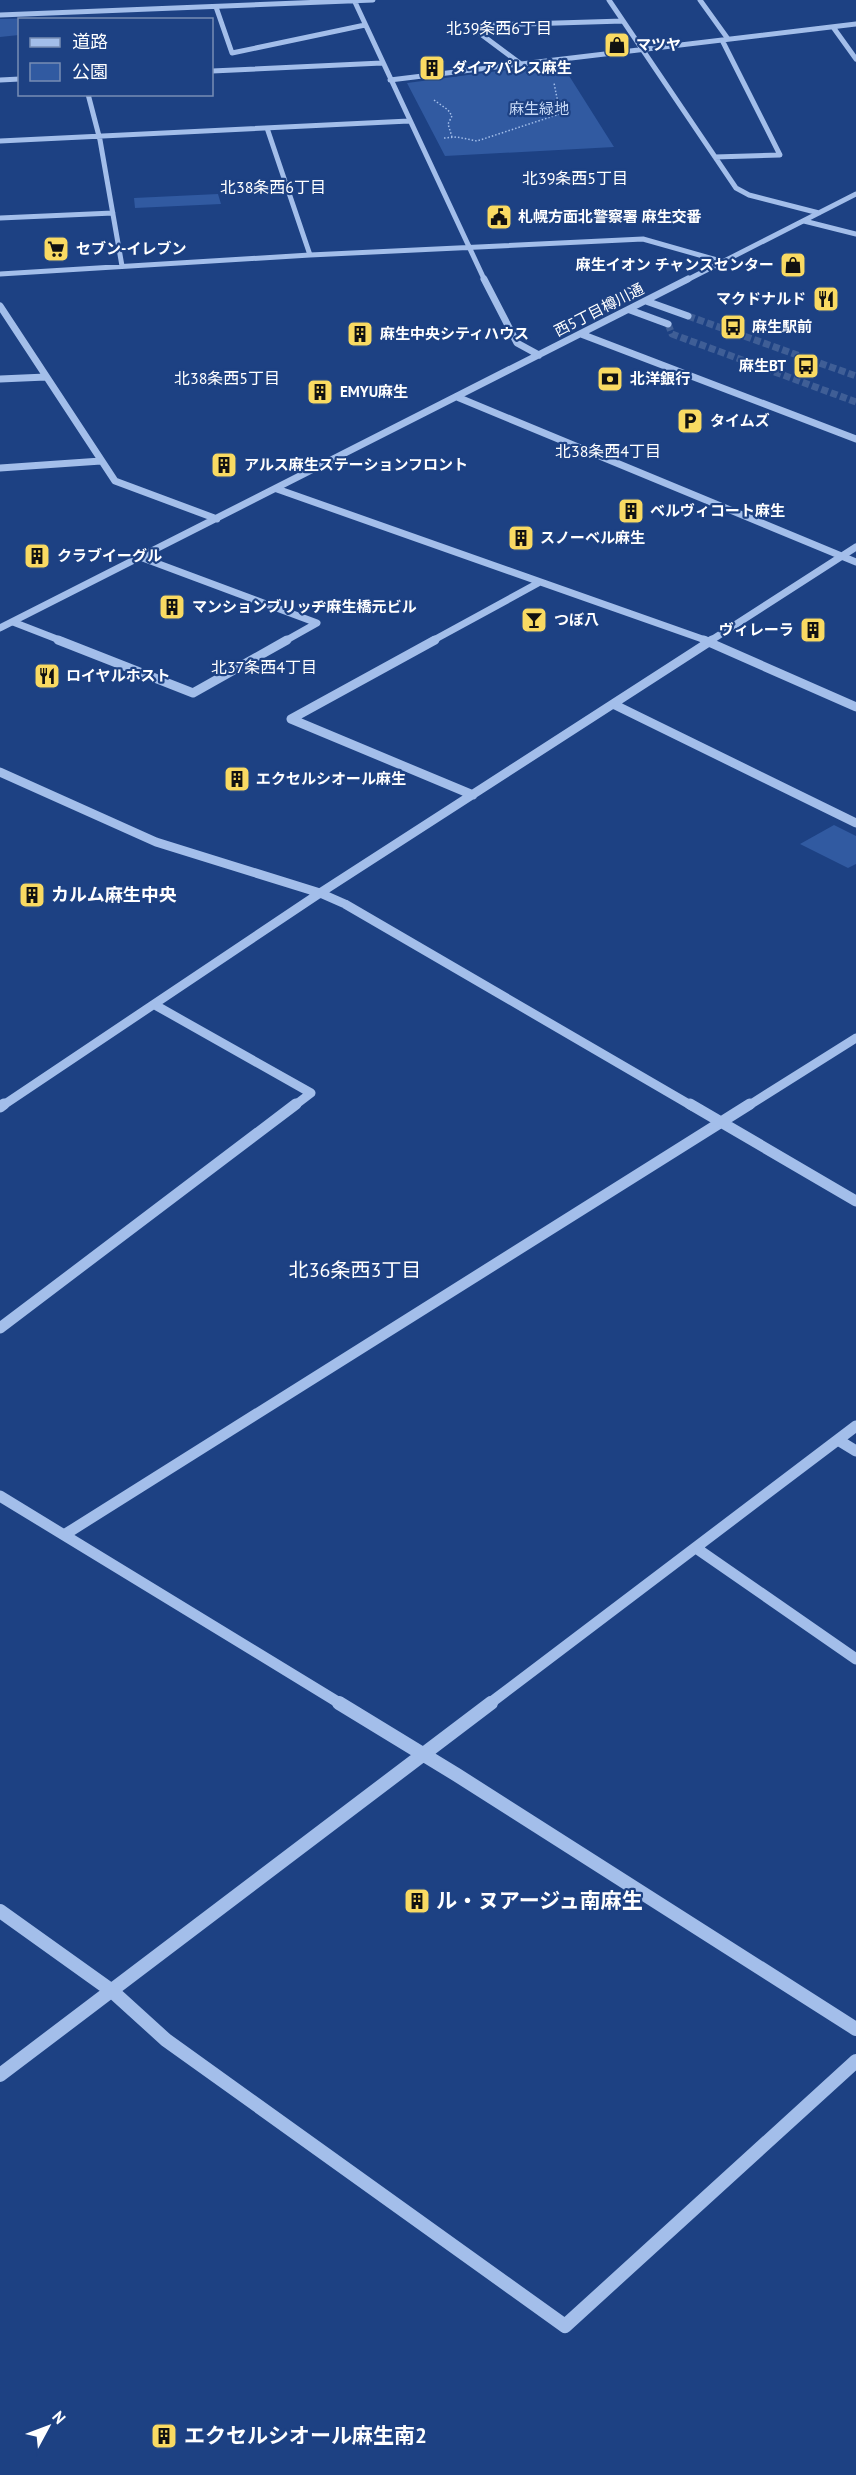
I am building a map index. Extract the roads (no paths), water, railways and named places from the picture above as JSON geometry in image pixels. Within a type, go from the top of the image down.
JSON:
[{"type":"street","points":[[354,0],[468,247],[517,343],[539,355]]},
{"type":"street","points":[[0,15],[373,0]]},
{"type":"street","points":[[609,0],[736,188],[749,195],[819,213]]},
{"type":"street","points":[[700,0],[725,40],[780,155],[715,156]]},
{"type":"street","points":[[216,7],[232,53],[365,25]]},
{"type":"street","points":[[64,11],[66,18]]},
{"type":"street","points":[[521,64],[478,32],[487,26],[623,21]]},
{"type":"street","points":[[390,80],[856,24]]},
{"type":"street","points":[[833,27],[856,59]]},
{"type":"street","points":[[213,70],[382,63]]},
{"type":"street","points":[[0,80],[18,79]]},
{"type":"street","points":[[89,96],[100,136],[122,266]]},
{"type":"street","points":[[0,141],[409,121]]},
{"type":"street","points":[[267,128],[310,255]]},
{"type":"street","name":"西5丁目樽川通","points":[[0,628],[856,194]]},
{"type":"street","points":[[0,218],[112,213]]},
{"type":"street","points":[[804,221],[856,234]]},
{"type":"street","points":[[0,274],[310,255],[468,247],[482,249],[643,239],[724,262]]},
{"type":"street","points":[[646,301],[688,316]]},
{"type":"street","points":[[0,306],[10,328],[46,377],[115,481],[217,519]]},
{"type":"street","points":[[630,310],[668,324]]},
{"type":"street","points":[[581,334],[856,439]]},
{"type":"street","points":[[0,379],[46,377]]},
{"type":"street","points":[[457,397],[856,562]]},
{"type":"street","points":[[0,468],[101,461]]},
{"type":"street","points":[[277,489],[710,642],[856,707]]},
{"type":"street","points":[[0,1107],[320,893],[856,547]]},
{"type":"street","points":[[13,622],[193,693],[317,623],[140,557]]},
{"type":"street","points":[[473,795],[291,719],[540,582]]},
{"type":"street","points":[[613,704],[856,823]]},
{"type":"street","points":[[0,772],[166,846],[320,893],[355,910],[856,1202]]},
{"type":"street","points":[[0,1328],[311,1093],[154,1005]]},
{"type":"street","points":[[64,1535],[856,1038]]},
{"type":"street","points":[[0,2075],[856,1426]]},
{"type":"street","points":[[838,1440],[856,1452]]},
{"type":"street","points":[[0,1496],[423,1754],[856,2029]]},
{"type":"street","points":[[696,1548],[856,1659]]},
{"type":"street","points":[[0,1911],[112,1991],[166,2040],[565,2326],[856,2061]]},
{"type":"tunnel","points":[[688,316],[856,376]]},
{"type":"tunnel","points":[[668,324],[672,334],[856,402]]},
{"type":"place","name":"マツヤ","points":[[617,45]]},
{"type":"place","name":"ダイアパレス麻生","points":[[432,68]]},
{"type":"place","name":"札幌方面北警察署 麻生交番","points":[[499,217]]},
{"type":"place","name":"セブン-イレブン","points":[[56,249]]},
{"type":"place","name":"麻生イオン チャンスセンター","points":[[793,265]]},
{"type":"place","name":"マクドナルド","points":[[826,299]]},
{"type":"place","name":"麻生駅前","points":[[733,327]]},
{"type":"place","name":"麻生中央シティハウス","points":[[360,334]]},
{"type":"place","name":"麻生BT","points":[[806,366]]},
{"type":"place","name":"北洋銀行","points":[[610,379]]},
{"type":"place","name":"EMYU麻生","points":[[320,392]]},
{"type":"place","name":"タイムズ","points":[[690,421]]},
{"type":"place","name":"アルス麻生ステーションフロント","points":[[224,465]]},
{"type":"place","name":"ベルヴィコート麻生","points":[[631,511]]},
{"type":"place","name":"スノーベル麻生","points":[[521,538]]},
{"type":"place","name":"クラブイーグル","points":[[37,556]]},
{"type":"place","name":"マンションブリッヂ麻生橋元ビル","points":[[172,607]]},
{"type":"place","name":"つぼ八","points":[[534,620]]},
{"type":"place","name":"ヴィレーラ","points":[[813,630]]},
{"type":"place","name":"ロイヤルホスト","points":[[47,676]]},
{"type":"place","name":"エクセルシオール麻生","points":[[237,779]]},
{"type":"place","name":"カルム麻生中央","points":[[32,895]]},
{"type":"place","name":"ル・ヌアージュ南麻生","points":[[417,1901]]},
{"type":"place","name":"エクセルシオール麻生南2","points":[[164,2436]]},
{"type":"district","name":"北39条西6丁目","points":[[499,28]]},
{"type":"district","name":"北39条西5丁目","points":[[575,178]]},
{"type":"district","name":"北38条西6丁目","points":[[273,187]]},
{"type":"district","name":"北38条西5丁目","points":[[227,378]]},
{"type":"district","name":"北38条西4丁目","points":[[608,451]]},
{"type":"district","name":"北37条西4丁目","points":[[264,667]]},
{"type":"district","name":"北36条西3丁目","points":[[355,1270]]},
{"type":"park label","name":"麻生緑地","points":[[539,109]]}]
